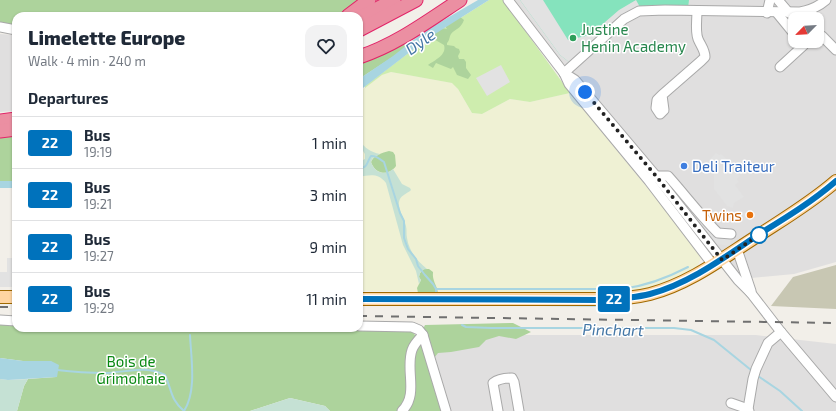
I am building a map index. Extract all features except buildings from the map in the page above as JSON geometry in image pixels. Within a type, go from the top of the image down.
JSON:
[{"type":"highway","points":[[353,12],[369,0]]},
{"type":"highway","points":[[363,16],[394,0]]},
{"type":"highway","points":[[363,28],[416,0]]},
{"type":"highway","points":[[363,55],[386,46],[411,32],[460,0]]},
{"type":"highway","points":[[0,120],[12,119]]},
{"type":"highway","points":[[0,131],[12,130]]},
{"type":"main road","points":[[363,299],[602,300],[650,294],[672,287],[692,278],[720,261],[806,204],[836,181]]},
{"type":"main road","points":[[0,297],[12,297]]},
{"type":"street","points":[[508,0],[564,73],[574,80],[652,178],[690,219],[720,261]]},
{"type":"street","points":[[767,12],[770,0]]},
{"type":"street","points":[[778,0],[788,13]]},
{"type":"street","points":[[796,12],[811,10],[818,7],[826,0]]},
{"type":"street","points":[[564,73],[624,19],[639,11],[788,13]]},
{"type":"street","points":[[662,95],[706,57],[698,39],[697,11]]},
{"type":"street","points":[[777,13],[788,26]]},
{"type":"street","points":[[0,27],[12,29]]},
{"type":"street","points":[[824,38],[836,50]]},
{"type":"street","points":[[780,66],[799,48]]},
{"type":"street","points":[[652,178],[668,176],[718,233],[731,234]]},
{"type":"street","points":[[652,178],[683,225],[751,293],[781,332],[836,397]]},
{"type":"street","points":[[683,225],[699,212]]},
{"type":"street","points":[[737,250],[751,293]]},
{"type":"street","points":[[0,320],[12,321]]},
{"type":"street","points":[[363,326],[412,327],[419,330],[423,335],[446,411]]},
{"type":"street","points":[[732,404],[749,410],[753,379],[756,369],[768,343],[781,332]]},
{"type":"street","points":[[402,411],[407,405],[411,390],[411,351],[416,342],[423,335]]},
{"type":"street","points":[[498,411],[493,383],[512,378],[519,411]]},
{"type":"shaded area","points":[[515,0],[836,0],[836,262],[794,274],[741,279],[714,243],[560,59]]},
{"type":"shaded area","points":[[520,0],[543,0],[568,40],[590,35],[619,10],[636,0],[641,9],[569,62],[560,55]]},
{"type":"shaded area","points":[[0,34],[12,35],[12,111],[0,112]]},
{"type":"shaded area","points":[[501,65],[510,82],[487,96],[476,78]]},
{"type":"shaded area","points":[[391,72],[453,83],[472,113],[482,114],[510,99],[530,102],[570,93],[694,245],[701,257],[698,266],[676,278],[652,287],[623,293],[363,291],[363,89],[382,75]]},
{"type":"shaded area","points":[[363,145],[373,152],[380,154],[373,158],[371,162],[375,169],[383,173],[393,169],[402,184],[411,190],[401,198],[399,205],[406,226],[408,243],[417,259],[427,269],[421,272],[419,277],[421,280],[419,284],[416,271],[403,245],[386,183],[377,176],[363,176],[363,160],[365,159],[365,154],[363,151]]},
{"type":"shaded area","points":[[716,153],[719,155],[721,154],[731,163],[740,176],[737,179],[739,182],[735,185],[744,197],[734,203],[733,208],[727,206],[714,189],[714,171],[709,160]]},
{"type":"shaded area","points":[[668,176],[717,237],[731,239],[730,246],[714,243],[663,180]]},
{"type":"shaded area","points":[[7,258],[12,258],[12,287],[0,287],[0,272],[7,272]]},
{"type":"shaded area","points":[[836,265],[836,309],[771,306],[793,277]]},
{"type":"shaded area","points":[[415,335],[756,335],[836,344],[836,411],[387,411]]},
{"type":"shaded area","points":[[0,379],[28,379],[24,386],[17,411],[0,411]]},
{"type":"shaded area","points":[[290,398],[325,406],[330,411],[250,411]]},
{"type":"green space","points":[[0,0],[378,0],[350,12],[12,12],[12,24],[0,23]]},
{"type":"green space","points":[[489,0],[503,0],[570,93],[530,102],[510,99],[482,114],[472,113],[458,89],[452,83],[391,72],[382,75],[365,88],[365,86],[427,39]]},
{"type":"green space","name":"Justine Henin Academy","points":[[520,0],[689,0],[688,8],[641,9],[569,62],[560,55]]},
{"type":"green space","points":[[459,16],[464,20],[451,34],[447,45],[454,46],[459,49],[459,59],[464,59],[466,62],[466,68],[471,75],[468,79],[457,75],[453,67],[451,69],[436,63],[433,68],[428,65],[440,57],[444,52],[444,45],[432,38],[430,35],[442,28],[447,29],[445,26]]},
{"type":"green space","points":[[406,39],[408,47],[363,76],[363,58]]},
{"type":"green space","points":[[12,136],[12,181],[0,181],[0,138]]},
{"type":"green space","points":[[389,151],[393,152],[395,155],[396,166],[389,172],[382,173],[375,169],[371,162],[376,156]]},
{"type":"green space","points":[[424,269],[429,269],[433,272],[433,278],[438,293],[432,295],[418,293],[417,288],[421,280],[419,277],[420,273]]},
{"type":"green space","name":"Bois de Grimohaie","points":[[0,323],[12,323],[12,332],[363,332],[363,329],[411,330],[415,335],[420,335],[425,325],[513,323],[531,332],[516,339],[499,336],[486,340],[479,347],[438,353],[430,363],[445,411],[330,411],[325,406],[290,398],[250,411],[17,411],[24,386],[28,379],[56,377],[51,361],[23,361],[0,358]]},
{"type":"water","name":"Dyle","points":[[478,0],[489,0],[427,39],[363,88],[363,76],[393,56],[425,31]]},
{"type":"water","points":[[0,181],[12,181],[12,188],[0,188]]},
{"type":"water","points":[[0,358],[23,361],[51,361],[59,365],[57,377],[8,380],[0,379]]},
{"type":"waterway","name":"Pinchart","points":[[363,168],[366,166],[371,156],[384,162],[400,213],[404,221],[404,238],[408,249],[416,259],[418,266],[433,284],[436,292]]},
{"type":"waterway","points":[[436,289],[622,289],[656,281],[688,267]]},
{"type":"waterway","points":[[537,305],[628,306]]},
{"type":"waterway","name":"Pinchart","points":[[462,325],[466,327],[491,328],[674,328],[691,330],[714,340],[751,370]]},
{"type":"waterway","points":[[57,370],[101,373],[136,370],[151,370],[158,372],[165,375],[176,402],[184,411],[191,394],[192,384],[190,335]]},
{"type":"waterway","name":"Pinchart","points":[[758,376],[780,391],[802,411]]},
{"type":"railway","points":[[0,307],[12,307]]},
{"type":"railway","points":[[363,316],[836,323]]},
{"type":"bus line","name":"22","points":[[363,299],[602,300],[650,294],[672,287],[692,278],[722,260],[821,194],[836,181]]},
{"type":"place","name":"Justine Henin Academy","points":[[573,38]]},
{"type":"place","name":"Deli Traiteur","points":[[684,166]]},
{"type":"place","name":"Twins","points":[[750,215]]},
{"type":"route","points":[[585,92],[656,176],[722,260],[759,235]]}]
